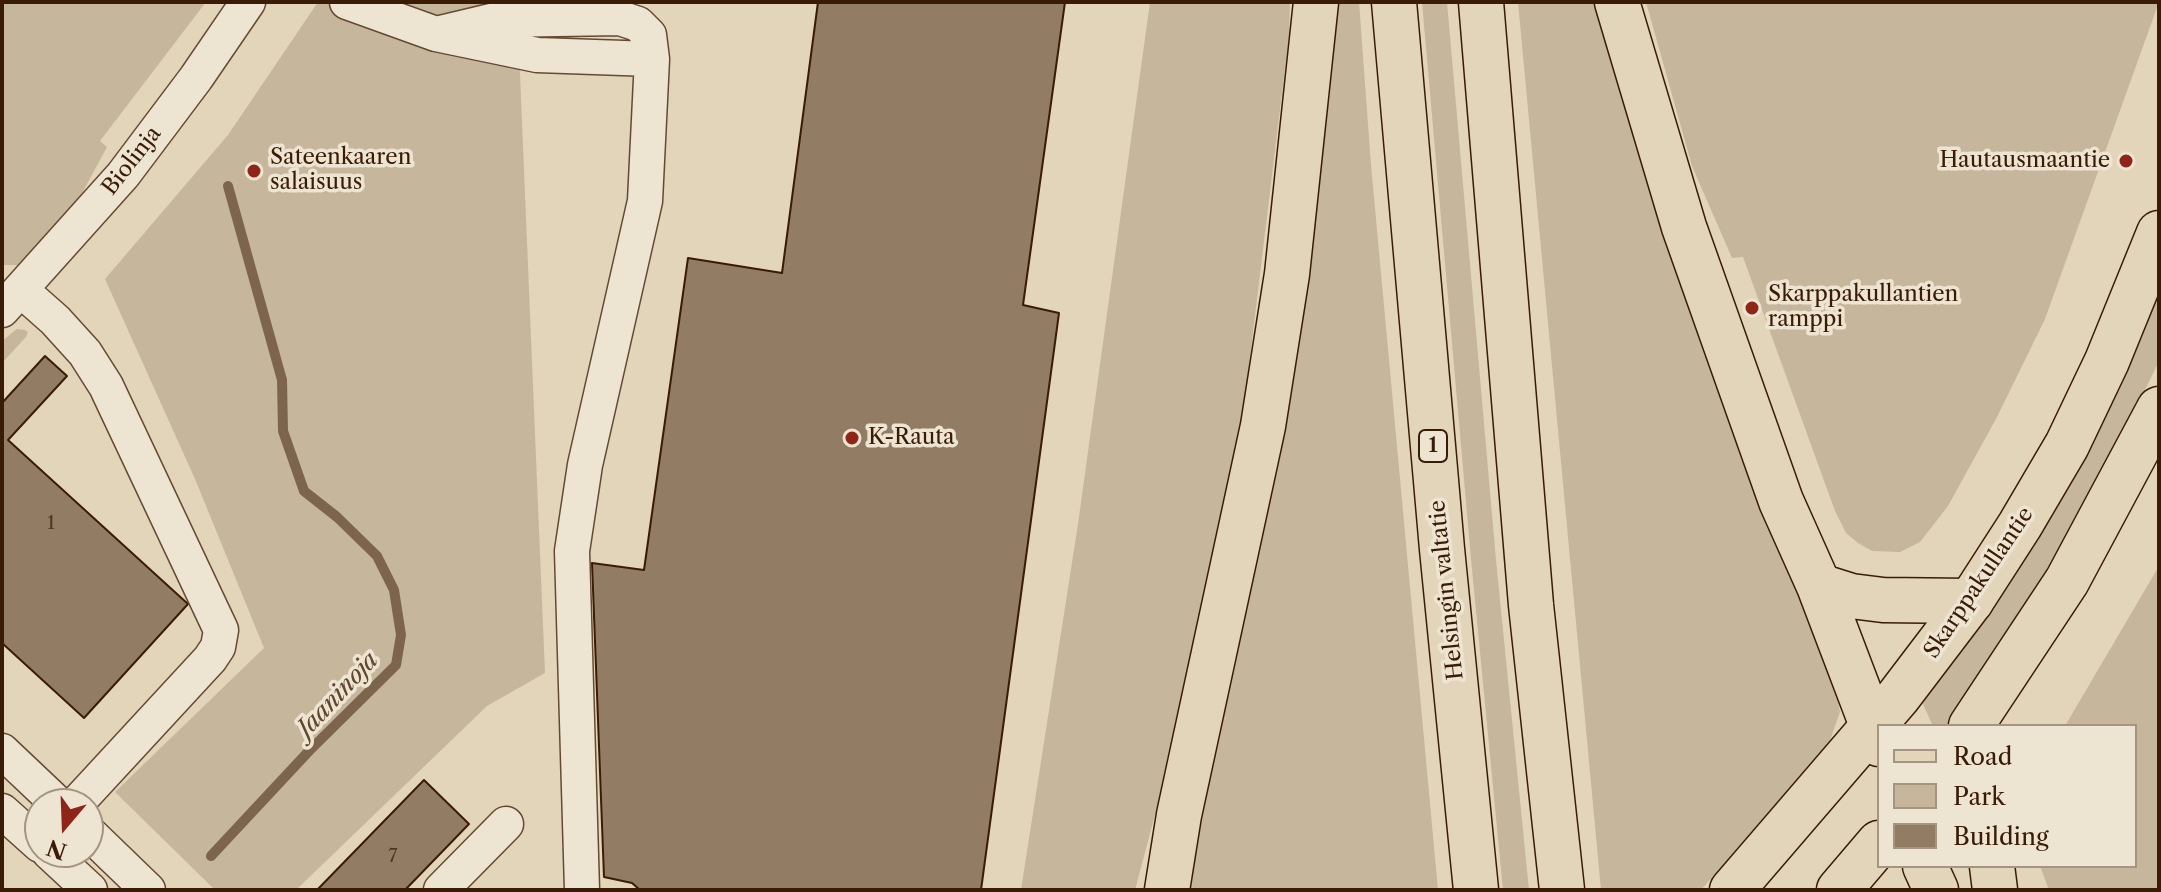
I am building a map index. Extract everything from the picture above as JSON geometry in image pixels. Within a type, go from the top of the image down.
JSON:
[{"type":"main road","points":[[1167,890],[1179,815],[1263,426],[1287,274],[1313,54],[1316,2]]},
{"type":"main road","name":"Helsingin valtatie","points":[[1394,2],[1442,549],[1476,890]]},
{"type":"main road","points":[[1481,2],[1531,605],[1562,890]]},
{"type":"main road","points":[[1617,2],[1684,227],[1781,501],[1819,586],[1876,736]]},
{"type":"main road","name":"Skarppakullantie","points":[[1884,724],[1911,681],[1971,601],[2067,445],[2107,361],[2159,233]]},
{"type":"main road","points":[[1972,724],[2067,581],[2159,409]]},
{"type":"main road","points":[[1819,586],[1851,596],[1883,600],[1971,601]]},
{"type":"main road","name":"Skarppakullantie","points":[[1732,890],[1876,736]]},
{"type":"main road","points":[[1839,890],[1877,845]]},
{"type":"main road","points":[[1926,868],[1936,890]]},
{"type":"main road","points":[[1992,868],[1995,890]]},
{"type":"street","name":"Biolinja","points":[[12,300],[123,175],[248,2]]},
{"type":"street","points":[[347,2],[436,34],[537,55],[652,59],[645,201],[585,465],[572,551],[582,890]]},
{"type":"street","points":[[12,300],[55,320],[85,353],[106,386],[221,630],[218,647],[210,659],[91,788]]},
{"type":"street","points":[[2,751],[41,788]]},
{"type":"street","points":[[2,811],[24,831]]},
{"type":"street","points":[[441,890],[506,824]]},
{"type":"street","points":[[104,847],[148,890]]},
{"type":"street","points":[[66,868],[90,890]]},
{"type":"green space","points":[[2,2],[206,2],[100,141],[107,147],[80,197],[18,265],[2,265]]},
{"type":"green space","points":[[318,2],[517,2],[545,673],[487,706],[296,890],[215,890],[115,792],[264,648],[195,479],[105,279],[228,135]]},
{"type":"green space","points":[[1150,2],[1290,2],[1289,35],[1237,464],[1190,683],[1135,890],[1021,890],[1078,524]]},
{"type":"green space","points":[[1332,2],[1359,2],[1371,165],[1438,890],[1184,890]]},
{"type":"green space","points":[[1422,2],[1447,2],[1496,560],[1529,890],[1503,890]]},
{"type":"green space","points":[[1518,2],[1605,2],[1832,673],[1840,712],[1830,740],[1701,890],[1601,890]]},
{"type":"green space","points":[[1646,2],[2159,2],[2045,319],[1997,417],[1948,506],[1920,542],[1900,552],[1872,551],[1858,543],[1846,533],[1835,511],[1743,257],[1732,258],[1692,166]]},
{"type":"green space","points":[[2159,290],[2159,361],[2115,452],[2036,594],[1947,724],[1932,724],[1921,700]]},
{"type":"green space","points":[[17,329],[28,332],[26,337],[2,363],[2,341]]},
{"type":"green space","points":[[2159,566],[2159,890],[2049,890],[2041,868],[2137,868],[2137,724],[2066,724]]},
{"type":"building","name":"K-Rauta","points":[[818,2],[1065,2],[1023,305],[1059,313],[981,890],[640,890],[632,883],[604,877],[592,563],[644,570],[688,258],[782,273]]},
{"type":"building","points":[[45,356],[67,376],[8,440],[188,604],[84,718],[2,643],[2,403]]},
{"type":"building","points":[[424,780],[469,824],[405,890],[317,890]]},
{"type":"waterway","name":"Jaaninoja","points":[[211,856],[309,751],[396,665],[401,635],[394,590],[377,556],[337,517],[304,491],[283,431],[282,380],[228,186]]},
{"type":"place","name":"Hautausmaantie","points":[[2126,161]]},
{"type":"place","name":"Sateenkaaren salaisuus","points":[[254,171]]},
{"type":"place","name":"Skarppakullantien ramppi","points":[[1752,308]]},
{"type":"place","name":"K-Rauta","points":[[852,438]]}]
